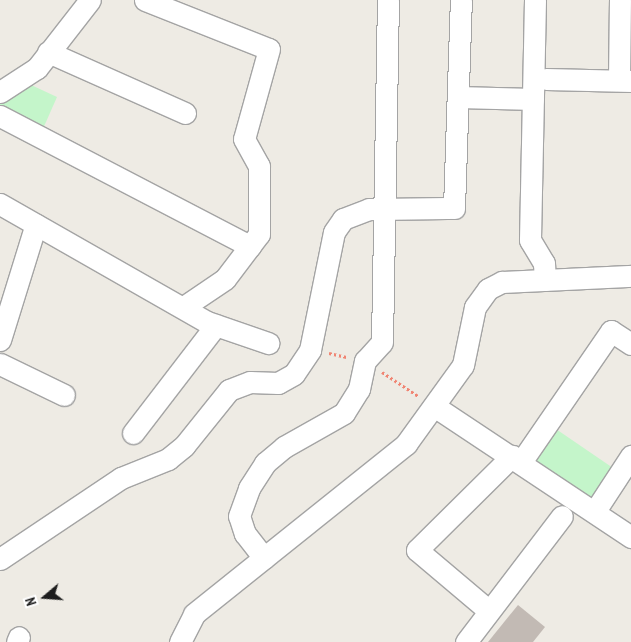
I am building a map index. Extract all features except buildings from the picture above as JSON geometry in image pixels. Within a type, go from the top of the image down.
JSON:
[{"type":"street","points":[[0,92],[38,68],[48,52],[90,0]]},
{"type":"street","points":[[145,0],[269,49],[244,139],[259,166],[259,234],[225,279],[184,306]]},
{"type":"street","points":[[264,558],[244,534],[239,516],[249,488],[265,463],[284,447],[344,413],[359,389],[365,361],[382,342],[388,0]]},
{"type":"street","points":[[0,559],[120,478],[168,459],[184,446],[229,390],[250,382],[278,383],[294,374],[310,350],[334,232],[356,211],[383,208],[454,208],[461,0]]},
{"type":"street","points":[[535,0],[530,240],[544,264],[545,280]]},
{"type":"street","points":[[546,78],[625,80],[620,0]]},
{"type":"street","points":[[48,52],[185,113]]},
{"type":"street","points":[[459,97],[533,99]]},
{"type":"street","points":[[0,116],[250,246]]},
{"type":"street","points":[[0,204],[216,325],[268,343]]},
{"type":"street","points":[[0,340],[36,224]]},
{"type":"street","points":[[180,642],[194,614],[377,471],[406,444],[434,406],[469,351],[479,299],[502,282],[631,276]]},
{"type":"street","points":[[133,433],[216,325]]},
{"type":"street","points":[[488,610],[417,550],[516,459],[611,332],[631,344]]},
{"type":"street","points":[[0,364],[64,396]]},
{"type":"street","points":[[434,406],[631,537]]},
{"type":"street","points":[[595,512],[631,456]]},
{"type":"street","points":[[466,642],[488,610],[562,516]]},
{"type":"path","points":[[310,350],[365,361],[434,406]]},
{"type":"green space","points":[[29,84],[57,97],[42,131],[0,110],[0,99]]},
{"type":"green space","points":[[553,427],[616,470],[596,496],[588,498],[536,463],[534,455]]}]
